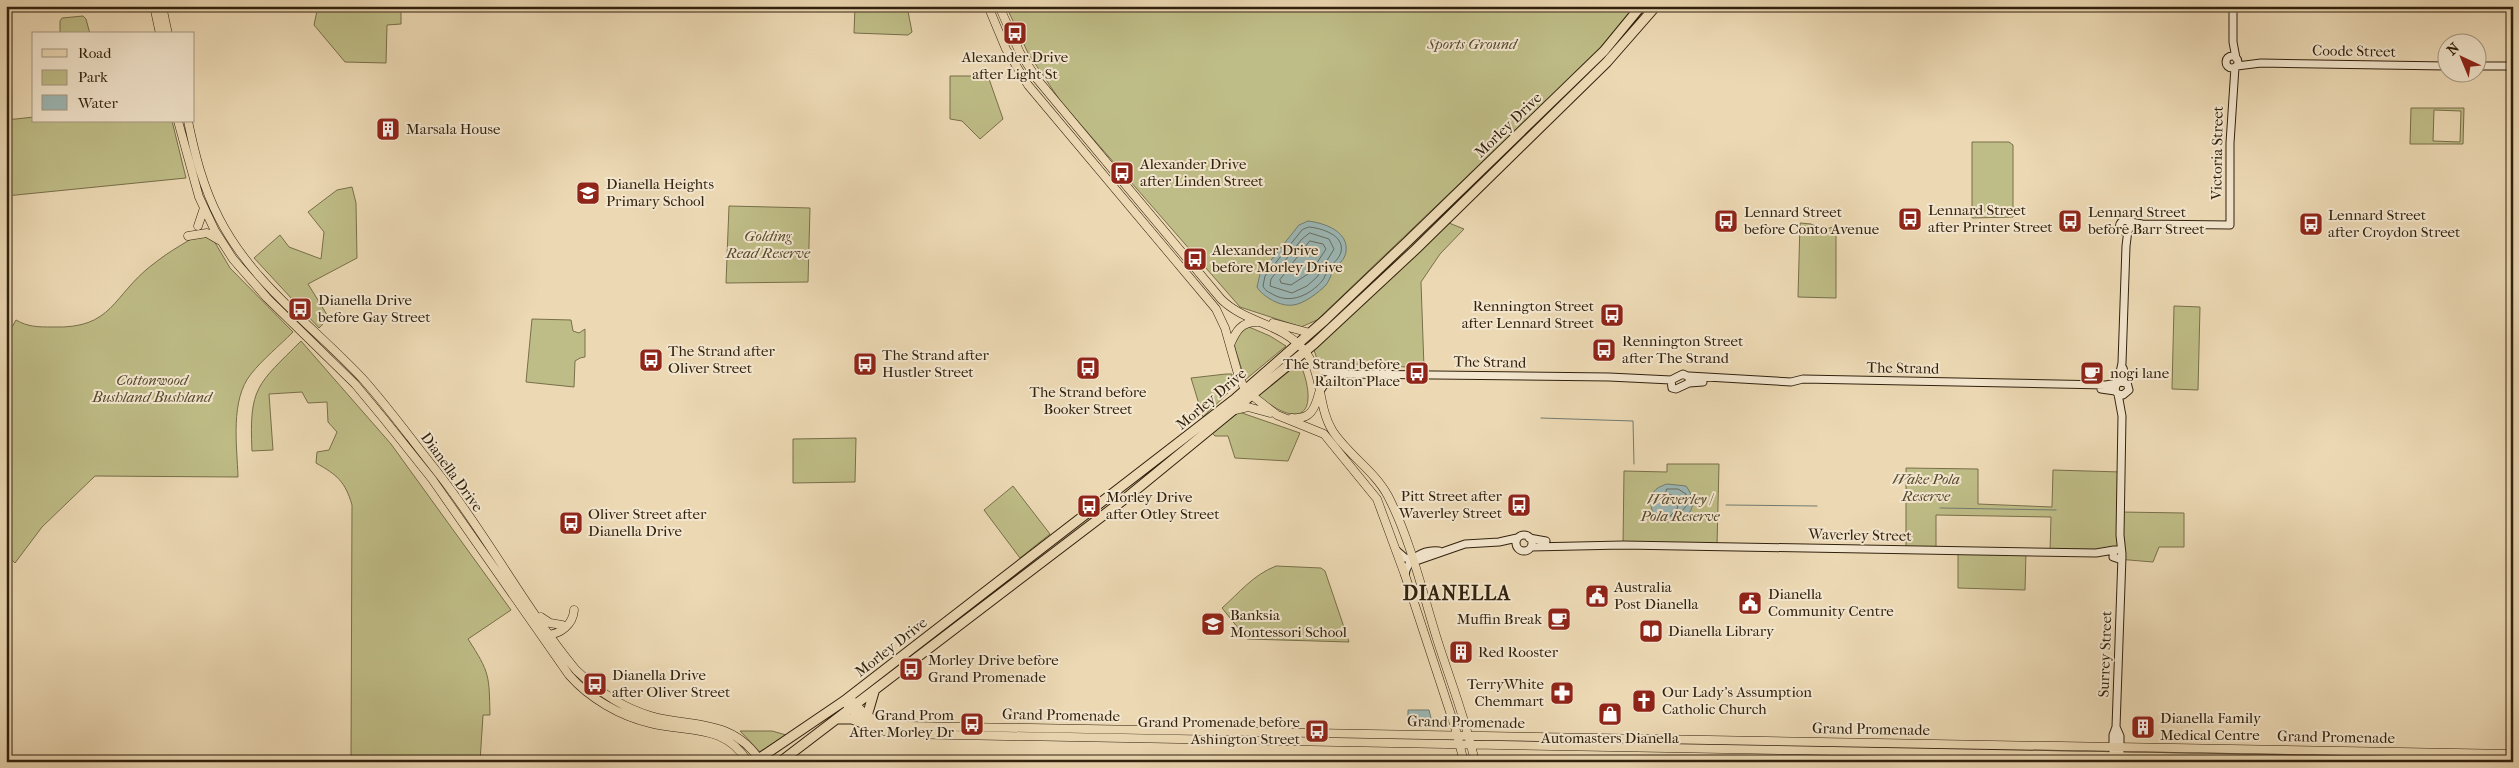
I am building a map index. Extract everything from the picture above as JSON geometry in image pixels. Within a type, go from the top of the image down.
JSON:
[{"type":"highway","name":"Morley Drive","points":[[780,762],[875,692],[1235,410],[1248,393],[1298,343],[1408,241],[1604,51],[1641,6]]},
{"type":"highway","name":"Morley Drive","points":[[758,761],[846,699],[1305,351],[1361,302],[1512,156],[1607,62],[1656,6]]},
{"type":"highway","points":[[1002,580],[1008,588]]},
{"type":"highway","points":[[839,719],[867,721],[875,692]]},
{"type":"main road","points":[[154,6],[160,32]]},
{"type":"main road","points":[[162,6],[168,32]]},
{"type":"main road","points":[[988,6],[1006,48],[1028,85],[1216,309],[1230,345],[1238,374],[1248,393],[1281,416],[1304,418],[1311,414],[1320,391]]},
{"type":"main road","points":[[999,6],[1027,65],[1070,121],[1221,299],[1239,314],[1285,333],[1305,351],[1312,363],[1326,417],[1332,430],[1382,487],[1413,559],[1469,736],[1475,762]]},
{"type":"main road","name":"Dianella Drive","points":[[178,122],[188,161],[204,208],[224,246],[267,298],[355,384],[384,419],[432,480],[552,653],[574,680],[611,707],[650,723],[714,733],[730,740],[740,748],[748,762]]},
{"type":"main road","name":"Dianella Drive","points":[[188,122],[207,193],[220,220],[241,254],[276,294],[378,396],[438,473],[559,647],[588,682],[628,708],[652,716],[711,726],[733,734],[758,761]]},
{"type":"main road","points":[[198,226],[204,208]]},
{"type":"main road","points":[[188,236],[207,232],[224,246]]},
{"type":"main road","points":[[1230,345],[1236,331],[1247,323],[1275,323],[1310,333]]},
{"type":"main road","points":[[1235,410],[1248,407],[1281,416],[1320,431],[1340,452],[1377,499],[1405,575],[1464,762]]},
{"type":"main road","points":[[533,610],[548,622],[564,626]]},
{"type":"main road","points":[[533,625],[544,634],[550,634],[564,626]]},
{"type":"main road","points":[[559,647],[564,626]]},
{"type":"main road","points":[[550,634],[552,653]]},
{"type":"main road","name":"Grand Promenade","points":[[846,699],[867,721],[889,725],[1224,736],[1458,740],[1471,744],[2010,754],[2116,752],[2513,754]]},
{"type":"main road","name":"Grand Promenade","points":[[1458,740],[1469,736],[2058,755],[2116,752],[2434,762]]},
{"type":"main road","points":[[2010,754],[2017,762]]},
{"type":"main road","points":[[2040,762],[2058,755]]},
{"type":"street","name":"Victoria Street","points":[[2127,227],[2142,224],[2230,225],[2234,62],[2233,6]]},
{"type":"street","name":"Coode Street","points":[[2234,62],[2436,66]]},
{"type":"street","points":[[2486,66],[2512,67]]},
{"type":"street","name":"Surrey Street","points":[[2116,752],[2120,582],[2117,554],[2120,526],[2122,416],[2120,388],[2127,227]]},
{"type":"street","name":"The Strand","points":[[1312,363],[1321,371],[1338,374],[1609,377],[1670,383]]},
{"type":"street","name":"The Strand","points":[[1320,391],[1329,378],[1354,377],[1636,381],[1670,383],[1676,389],[1689,379],[1792,386],[1804,382],[1830,385],[2120,388]]},
{"type":"street","points":[[1397,551],[1404,558],[1418,560],[1439,551],[1465,544],[1499,542],[1524,535],[1529,538],[1530,547],[1526,551],[1499,542]]},
{"type":"street","points":[[1517,538],[1517,548]]},
{"type":"street","name":"Waverley Street","points":[[1529,538],[1558,543],[1623,545],[2117,554]]},
{"type":"street","name":"Waverley Street","points":[[1530,547],[1558,543]]},
{"type":"street","points":[[1405,575],[1407,565],[1413,559]]},
{"type":"green space","points":[[318,6],[401,6],[401,24],[387,25],[386,63],[345,62],[314,25]]},
{"type":"green space","points":[[855,6],[907,6],[912,32],[908,35],[854,33]]},
{"type":"green space","name":"Sports Ground","points":[[1006,6],[1637,6],[1600,49],[1317,320],[1301,327],[1240,307],[1061,102],[1028,53]]},
{"type":"green space","points":[[83,16],[86,19],[89,32],[60,32],[60,21],[62,18]]},
{"type":"green space","points":[[950,76],[988,76],[1003,119],[980,139],[962,121],[950,119]]},
{"type":"green space","points":[[2411,108],[2464,108],[2463,144],[2410,144]],"holes":[[[2434,110],[2461,111],[2460,142],[2433,141]]]},
{"type":"green space","points":[[32,117],[32,122],[172,122],[186,178],[6,196],[6,120]]},
{"type":"green space","points":[[1972,142],[2009,142],[2013,145],[2013,217],[1972,218]]},
{"type":"green space","points":[[352,187],[356,203],[357,258],[308,284],[329,318],[319,328],[254,258],[280,235],[289,247],[321,259],[324,232],[308,212],[337,190]]},
{"type":"green space","name":"Golding Read Reserve","points":[[729,206],[810,208],[808,282],[726,283]]},
{"type":"green space","points":[[1449,223],[1464,229],[1440,254],[1421,282],[1424,368],[1318,362],[1314,350]]},
{"type":"green space","points":[[1800,223],[1811,224],[1823,230],[1836,226],[1836,298],[1798,297]]},
{"type":"green space","name":"Cottonwood Bushland Bushland","points":[[207,229],[230,268],[293,332],[256,368],[244,385],[237,410],[236,423],[238,477],[95,476],[42,527],[15,563],[6,554],[6,338],[16,320],[29,325],[43,327],[73,326],[88,323],[110,308],[152,265]]},
{"type":"green space","points":[[2174,306],[2200,307],[2198,390],[2172,389]]},
{"type":"green space","points":[[532,319],[571,320],[573,331],[579,333],[585,329],[585,357],[575,361],[574,387],[526,382]]},
{"type":"green space","points":[[1249,327],[1270,336],[1286,346],[1245,380],[1234,341],[1238,332]]},
{"type":"green space","points":[[301,341],[391,444],[511,610],[468,639],[484,667],[489,691],[490,715],[483,715],[480,762],[351,762],[352,505],[343,484],[330,471],[316,463],[317,452],[329,450],[337,432],[328,422],[327,402],[308,403],[302,392],[269,394],[273,450],[252,451],[252,413],[259,389],[265,378]]},
{"type":"green space","points":[[1299,362],[1308,391],[1307,406],[1303,411],[1297,414],[1287,413],[1258,396]]},
{"type":"green space","points":[[1232,374],[1232,389],[1203,417],[1191,378]]},
{"type":"green space","points":[[1239,412],[1300,433],[1288,461],[1235,458],[1228,436],[1215,436],[1212,433]]},
{"type":"green space","points":[[856,438],[855,482],[793,483],[793,439]]},
{"type":"green space","name":"Waverley / Pola Reserve","points":[[1667,464],[1719,464],[1717,546],[1623,545],[1624,471],[1667,472]]},
{"type":"green space","name":"Wake Pola Reserve","points":[[1906,468],[1978,469],[1978,504],[2052,507],[2053,470],[2121,472],[2121,512],[2184,513],[2184,547],[2159,547],[2153,562],[2117,559],[2122,554],[2109,549],[2050,552],[2051,517],[1936,515],[1936,550],[1906,549]]},
{"type":"green space","points":[[1013,486],[1050,534],[1020,558],[984,510]]},
{"type":"green space","points":[[1958,550],[2026,551],[2025,590],[1958,588]]},
{"type":"green space","points":[[1276,566],[1321,568],[1325,571],[1349,642],[1247,639],[1222,608],[1253,579]]},
{"type":"green space","points":[[740,731],[772,731],[786,735],[760,752]]},
{"type":"water","points":[[1308,221],[1328,226],[1340,233],[1346,245],[1345,255],[1333,271],[1326,285],[1315,294],[1297,304],[1278,303],[1263,294],[1257,287],[1260,274],[1299,225]]},
{"type":"water","points":[[1667,484],[1686,486],[1692,498],[1692,509],[1678,521],[1668,522],[1659,519],[1653,512],[1651,500],[1654,491]]},
{"type":"water","points":[[1408,710],[1429,710],[1432,722],[1408,722]]},
{"type":"waterway","points":[[1541,418],[1633,421],[1634,464]]},
{"type":"waterway","points":[[1726,505],[1817,506]]},
{"type":"waterway","points":[[1940,508],[2056,510]]},
{"type":"place","name":"Alexander Drive after Light St","points":[[1015,33]]},
{"type":"place","name":"Marsala House","points":[[388,129]]},
{"type":"place","name":"Alexander Drive after Linden Street","points":[[1122,173]]},
{"type":"place","name":"Dianella Heights Primary School","points":[[588,193]]},
{"type":"place","name":"Lennard Street after Printer Street","points":[[1910,219]]},
{"type":"place","name":"Lennard Street before Conto Avenue","points":[[1726,221]]},
{"type":"place","name":"Lennard Street before Barr Street","points":[[2070,221]]},
{"type":"place","name":"Lennard Street after Croydon Street","points":[[2311,224]]},
{"type":"place","name":"Alexander Drive before Morley Drive","points":[[1195,259]]},
{"type":"place","name":"Dianella Drive before Gay Street","points":[[300,309]]},
{"type":"place","name":"Rennington Street after Lennard Street","points":[[1612,315]]},
{"type":"place","name":"Rennington Street after The Strand","points":[[1604,350]]},
{"type":"place","name":"The Strand after Oliver Street","points":[[651,360]]},
{"type":"place","name":"The Strand after Hustler Street","points":[[865,364]]},
{"type":"place","name":"The Strand before Booker Street","points":[[1088,368]]},
{"type":"place","name":"The Strand before Railton Place","points":[[1417,373]]},
{"type":"place","name":"nogi lane","points":[[2092,373]]},
{"type":"place","name":"Pitt Street after Waverley Street","points":[[1519,505]]},
{"type":"place","name":"Morley Drive after Otley Street","points":[[1089,506]]},
{"type":"place","name":"Oliver Street after Dianella Drive","points":[[571,523]]},
{"type":"place","name":"Australia Post Dianella","points":[[1597,596]]},
{"type":"place","name":"Dianella Community Centre","points":[[1750,603]]},
{"type":"place","name":"Muffin Break","points":[[1559,619]]},
{"type":"place","name":"Banksia Montessori School","points":[[1213,624]]},
{"type":"place","name":"Dianella Library","points":[[1651,631]]},
{"type":"place","name":"Red Rooster","points":[[1461,652]]},
{"type":"place","name":"Morley Drive before Grand Promenade","points":[[911,669]]},
{"type":"place","name":"Dianella Drive after Oliver Street","points":[[595,684]]},
{"type":"place","name":"TerryWhite Chemmart","points":[[1562,693]]},
{"type":"place","name":"Our Lady's Assumption Catholic Church","points":[[1644,701]]},
{"type":"place","name":"Automasters Dianella","points":[[1610,714]]},
{"type":"place","name":"Grand Prom After Morley Dr","points":[[972,724]]},
{"type":"place","name":"Dianella Family Medical Centre","points":[[2143,727]]},
{"type":"place","name":"Grand Promenade before Ashington Street","points":[[1317,731]]},
{"type":"district","name":"DIANELLA","points":[[1457,593]]}]
